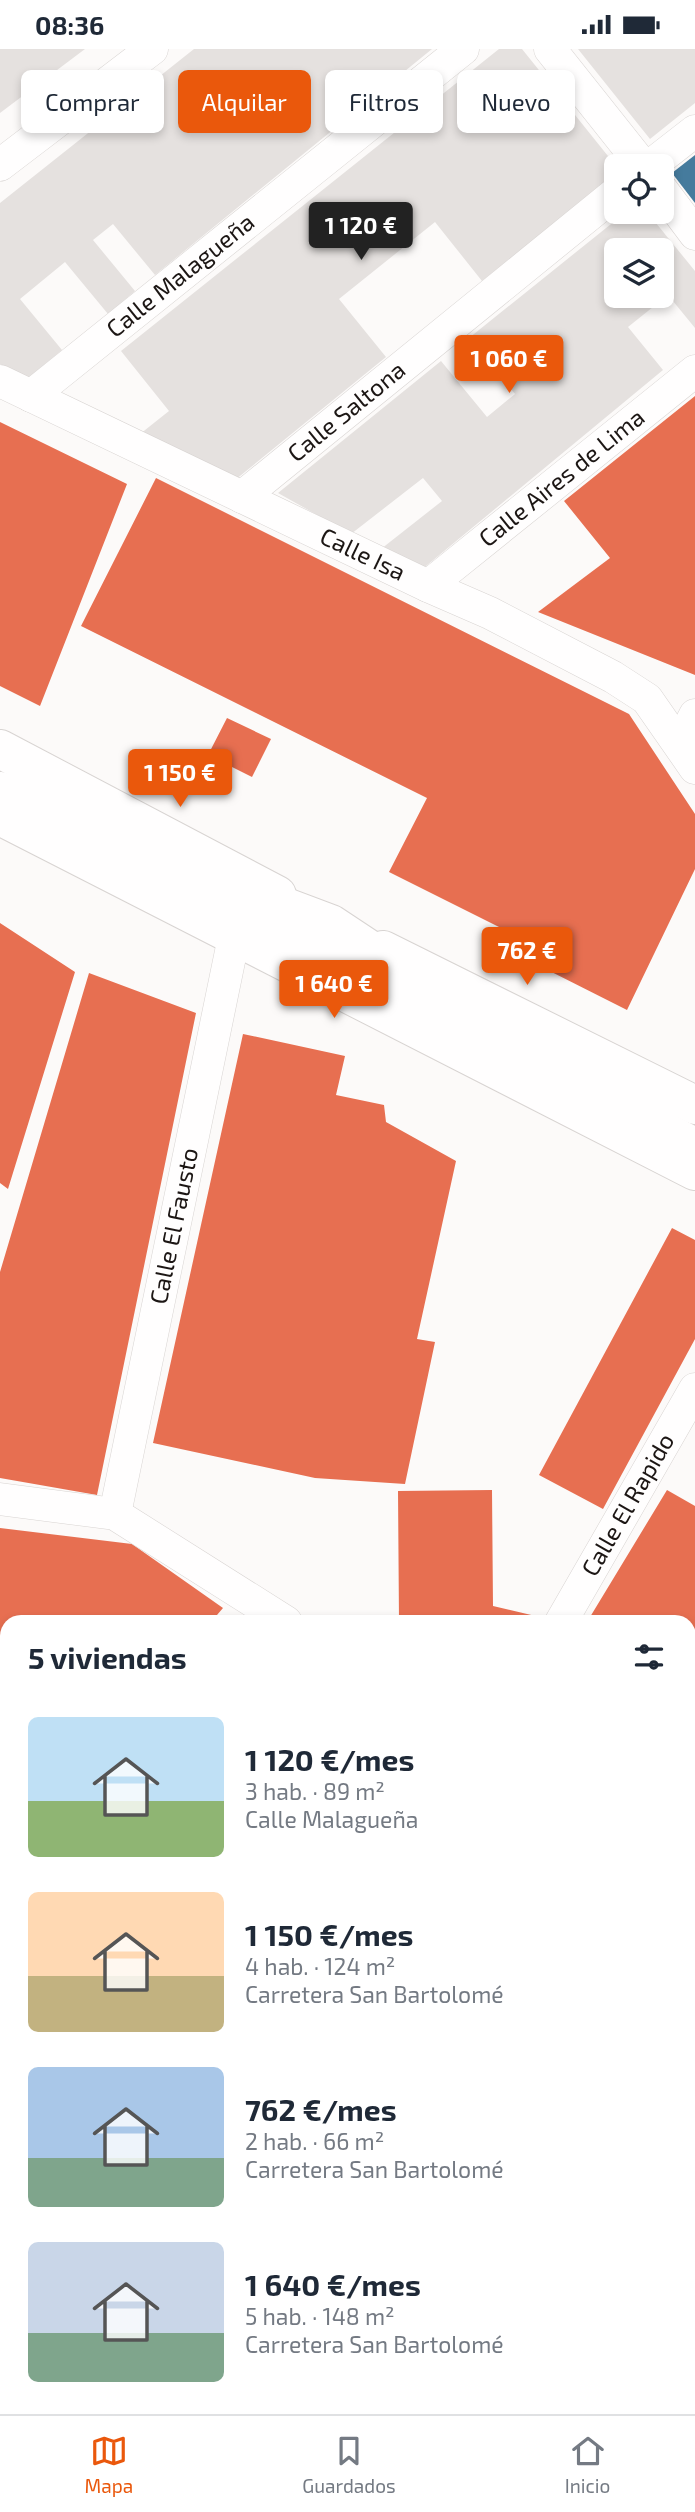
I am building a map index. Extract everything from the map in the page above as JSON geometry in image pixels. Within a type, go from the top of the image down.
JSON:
[{"type":"main road","points":[[0,748],[331,924],[695,1105]]},
{"type":"main road","points":[[0,775],[695,1129]]},
{"type":"main road","points":[[0,791],[695,1147]]},
{"type":"main road","points":[[0,816],[695,1171]]},
{"type":"main road","points":[[162,857],[331,924],[384,961],[516,1038]]},
{"type":"street","points":[[0,165],[152,49]]},
{"type":"street","name":"Calle Malagueña","points":[[31,396],[463,49]]},
{"type":"street","points":[[550,49],[633,154]]},
{"type":"street","points":[[665,154],[695,131]]},
{"type":"street","name":"Calle Saltona","points":[[242,497],[604,203]]},
{"type":"street","points":[[674,206],[695,234]]},
{"type":"street","name":"Calle Aires de Lima","points":[[428,586],[695,370]]},
{"type":"street","name":"Calle Isa","points":[[0,380],[428,586],[491,613],[613,677],[648,699],[687,756]]},
{"type":"street","points":[[687,756],[695,715]]},
{"type":"street","name":"Calle El Fausto","points":[[115,1514],[234,937]]},
{"type":"street","name":"Calle El Rapido","points":[[565,1615],[695,1389]]},
{"type":"street","points":[[0,1499],[115,1514],[275,1615]]},
{"type":"building: Comercios","points":[[695,396],[695,675],[538,612],[610,558],[564,501]]},
{"type":"building: Comercios","points":[[0,422],[127,484],[40,706],[0,686]]},
{"type":"building: Comercios","points":[[156,478],[629,714],[695,814],[695,869],[627,1010],[504,948],[511,933],[389,872],[427,798],[81,626]]},
{"type":"building: Comercios","points":[[227,718],[271,739],[252,777],[208,755]]},
{"type":"building: Comercios","points":[[0,923],[75,972],[8,1189],[0,1183]]},
{"type":"building: Comercios","points":[[89,973],[196,1013],[97,1495],[0,1478],[0,1272]]},
{"type":"building: Comercios","points":[[243,1034],[345,1056],[336,1095],[384,1105],[386,1122],[456,1161],[417,1339],[435,1342],[405,1484],[315,1478],[153,1443]]},
{"type":"building: Comercios","points":[[672,1228],[695,1240],[695,1339],[603,1509],[539,1475]]},
{"type":"building: Comercios","points":[[492,1490],[493,1606],[531,1615],[399,1615],[398,1491]]},
{"type":"building: Comercios","points":[[667,1490],[695,1506],[695,1615],[591,1615]]},
{"type":"building: Comercios","points":[[0,1528],[132,1544],[223,1608],[217,1615],[0,1615]]},
{"type":"building: Público","points":[[695,155],[695,203],[674,176],[674,171]]},
{"type":"building: Otros","points":[[0,49],[85,49],[57,70],[21,70],[21,97],[0,113]]},
{"type":"building: Otros","points":[[194,49],[432,49],[406,70],[325,70],[325,133],[329,133],[155,275],[113,224],[93,240],[135,291],[108,314],[65,262],[20,299],[62,350],[28,378],[0,364],[0,203],[88,133],[164,133],[164,73]]},
{"type":"building: Otros","points":[[499,49],[522,49],[539,70],[473,70]]},
{"type":"building: Otros","points":[[578,49],[695,49],[695,103],[650,139]]},
{"type":"building: Otros","points":[[457,83],[457,133],[575,133],[575,115],[606,154],[604,154],[604,184],[482,281],[435,222],[339,299],[386,357],[235,480],[135,438],[169,411],[121,351],[394,133],[443,133],[443,94]]},
{"type":"building: Otros","points":[[611,224],[657,224],[668,238],[604,238],[604,308],[652,308],[628,327],[663,370],[420,571],[381,549],[442,501],[423,478],[351,534],[278,493],[441,361],[487,417],[515,394],[469,338]]},
{"type":"building: Otros","points":[[674,245],[695,271],[695,328],[674,302]]}]
